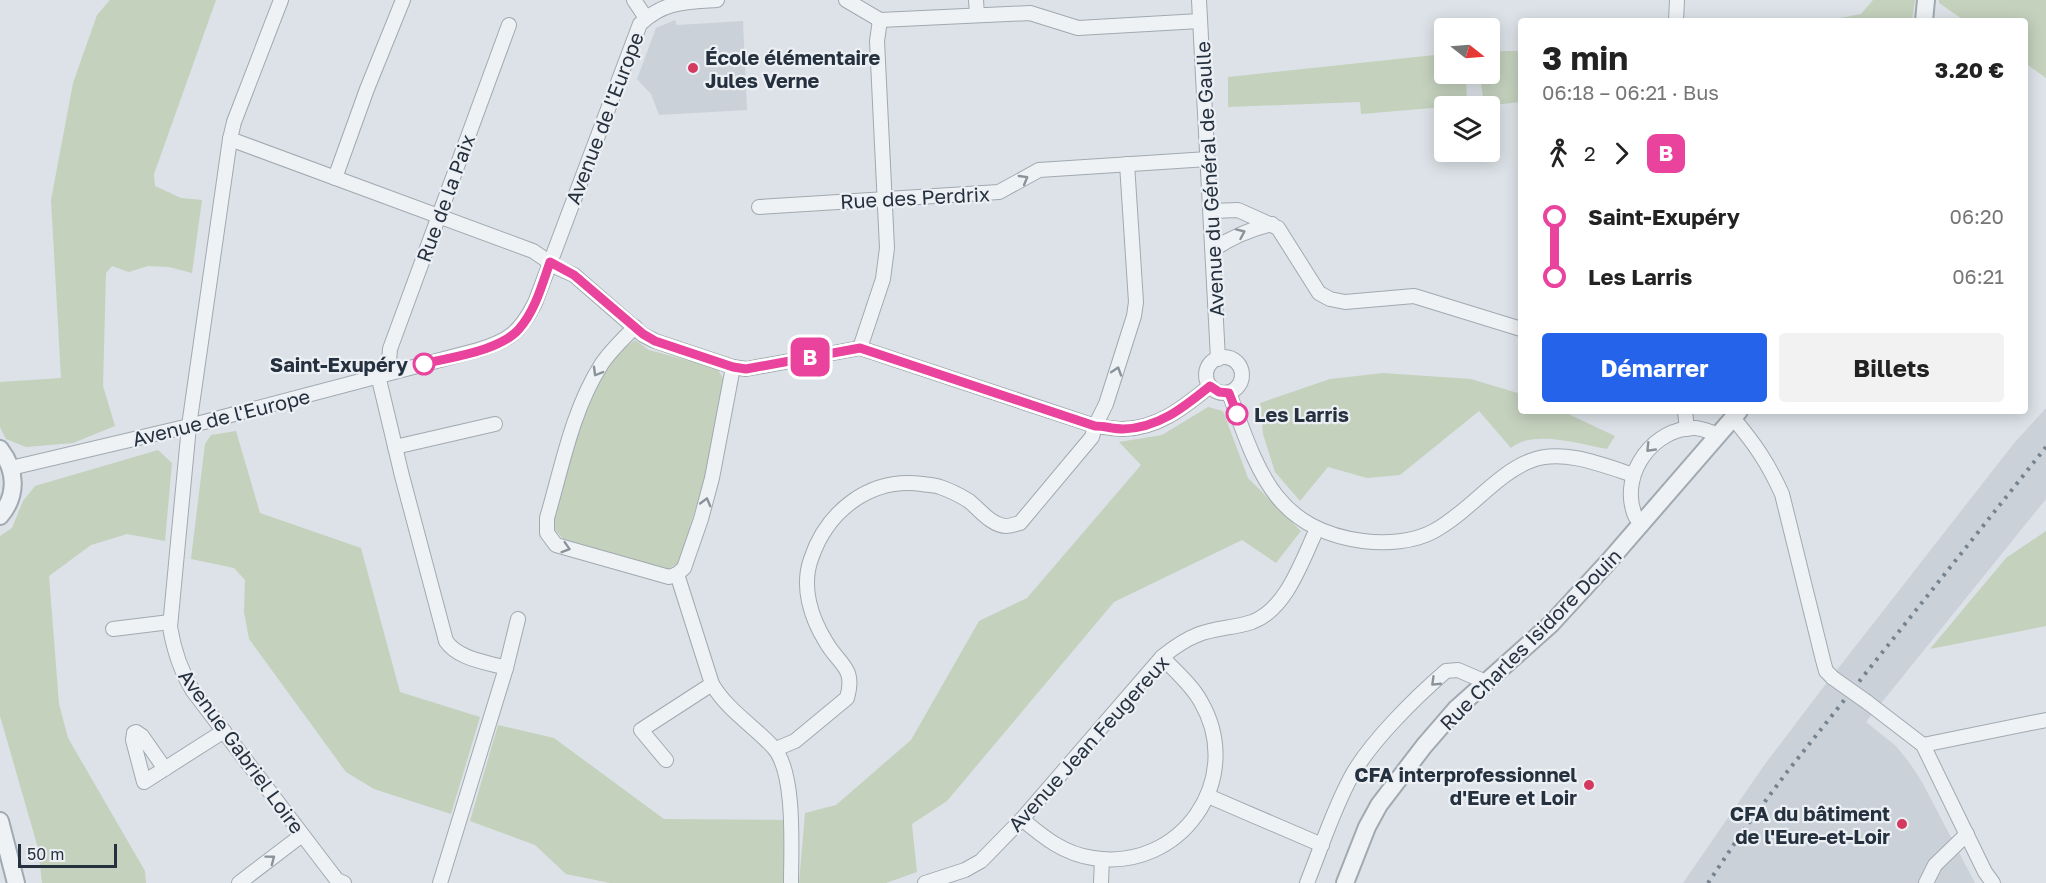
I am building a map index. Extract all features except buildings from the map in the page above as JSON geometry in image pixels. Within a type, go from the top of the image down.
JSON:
[{"type":"street","name":"Avenue Gabriel Loire","points":[[281,0],[234,122],[230,139],[189,426],[170,622],[174,653],[183,675],[302,835],[338,880],[344,883]]},
{"type":"street","points":[[335,178],[366,89],[403,0]]},
{"type":"street","points":[[634,0],[646,18],[655,11],[681,1],[717,0]]},
{"type":"street","points":[[846,0],[880,20],[1030,13],[1078,28],[1200,21]]},
{"type":"street","points":[[976,0],[977,15]]},
{"type":"street","name":"Avenue du Général de Gaulle","points":[[1199,0],[1214,249],[1218,359]]},
{"type":"street","points":[[1676,18],[1677,0]]},
{"type":"street","points":[[1924,18],[1926,0]]},
{"type":"street","name":"Avenue de l'Europe","points":[[11,468],[189,426],[478,350],[509,338],[518,331],[527,318],[615,93],[633,38],[646,18]]},
{"type":"street","points":[[860,348],[886,268],[885,199],[876,41],[880,20]]},
{"type":"street","name":"Rue de la Paix","points":[[392,372],[389,361],[390,349],[510,25]]},
{"type":"street","points":[[230,139],[532,251],[574,275],[655,341],[733,367],[746,369],[860,348],[1095,426],[1124,429],[1156,423],[1178,412],[1210,386]]},
{"type":"street","name":"Rue des Perdrix","points":[[759,207],[999,192],[1039,170],[1208,159]]},
{"type":"street","points":[[776,749],[795,741],[847,698],[850,688],[847,668],[827,644],[812,616],[807,590],[810,561],[820,536],[838,511],[857,497],[881,487],[908,482],[940,486],[967,500],[993,522],[1007,526],[1020,523],[1092,437],[1106,404],[1134,316],[1136,302],[1127,164]]},
{"type":"street","points":[[1211,211],[1238,210],[1278,228],[1319,293],[1330,298],[1345,302],[1413,296],[1518,328]]},
{"type":"street","points":[[1214,249],[1252,229],[1272,224]]},
{"type":"street","points":[[635,327],[616,345],[602,364],[582,401],[547,518],[548,533],[556,545],[669,577],[684,568],[712,478],[733,367]]},
{"type":"street","points":[[1218,359],[1235,361],[1241,370],[1241,382],[1229,393],[1219,392],[1210,386],[1208,381],[1208,370],[1218,359]]},
{"type":"street","points":[[378,375],[446,641],[452,650],[506,668]]},
{"type":"street","points":[[1229,393],[1251,453],[1271,490],[1291,512],[1317,528],[1343,538],[1373,542],[1403,541],[1433,531],[1465,511],[1507,474],[1531,460],[1555,456],[1582,460],[1633,475]]},
{"type":"street","points":[[1685,414],[1687,429]]},
{"type":"street","points":[[1736,415],[1758,448],[1782,494],[1826,671],[1923,745],[1985,872],[1993,883]]},
{"type":"street","name":"Rue Charles Isidore Douin","points":[[1345,883],[1379,805],[1425,746],[1456,709],[1551,624],[1736,415]]},
{"type":"street","points":[[395,447],[495,424]]},
{"type":"street","points":[[1641,525],[1634,513],[1632,496],[1633,475],[1641,457],[1656,441],[1671,433],[1687,429],[1704,429],[1718,435]]},
{"type":"street","points":[[0,449],[9,462],[14,480],[11,498],[0,516]]},
{"type":"street","name":"Avenue Jean Feugereux","points":[[925,883],[965,870],[981,861],[1022,819],[1162,657],[1179,644],[1198,634],[1253,622],[1266,614],[1281,598],[1293,578],[1317,528]]},
{"type":"street","points":[[677,574],[712,684],[734,712],[776,749],[784,766],[789,787],[791,883]]},
{"type":"street","points":[[440,883],[506,668],[518,619]]},
{"type":"street","points":[[114,628],[170,622]]},
{"type":"street","points":[[1022,819],[1054,844],[1070,852],[1102,859],[1129,859],[1168,843],[1199,813],[1214,779],[1215,737],[1201,701],[1162,657]]},
{"type":"street","points":[[1307,883],[1340,799],[1352,774],[1367,753],[1446,671],[1458,670],[1486,682]]},
{"type":"street","points":[[666,760],[641,729],[712,684]]},
{"type":"street","points":[[1923,745],[2046,720]]},
{"type":"street","points":[[165,769],[224,731]]},
{"type":"street","points":[[1208,796],[1322,844]]},
{"type":"street","points":[[0,821],[16,883]]},
{"type":"street","points":[[1926,883],[1935,865],[1966,834]]},
{"type":"street","points":[[239,883],[302,835]]},
{"type":"street","points":[[1101,883],[1102,859]]},
{"type":"shaded area","name":"École élémentaire Jules Verne","points":[[675,20],[677,25],[743,21],[747,110],[659,115],[651,94],[637,79],[656,28]]},
{"type":"shaded area","points":[[2046,408],[2046,499],[1866,722],[1896,746],[1909,762],[1922,782],[1975,883],[1683,883],[1765,764],[1822,689],[2015,442]]},
{"type":"green space","points":[[110,0],[216,0],[154,174],[155,186],[181,198],[202,200],[192,273],[169,267],[148,266],[129,272],[112,266],[106,273],[103,386],[115,426],[73,443],[26,447],[6,439],[0,427],[0,382],[61,378],[51,200],[73,83],[97,15]]},
{"type":"green space","points":[[1873,0],[1915,0],[1912,18],[1840,18],[1861,14]]},
{"type":"green space","points":[[1939,0],[2046,0],[2046,78],[2028,65],[2028,18],[1961,18],[1939,3]]},
{"type":"green space","points":[[1500,51],[1518,51],[1518,102],[1500,104],[1500,96],[1483,96],[1481,84],[1500,84]]},
{"type":"green space","points":[[1434,55],[1434,84],[1466,84],[1467,96],[1434,96],[1434,108],[1361,114],[1360,102],[1228,107],[1228,77]]},
{"type":"green space","points":[[635,340],[649,350],[717,368],[724,380],[707,470],[679,563],[666,570],[567,543],[554,529],[555,513],[586,407],[612,358]]},
{"type":"green space","points":[[1383,373],[1471,379],[1518,393],[1518,414],[1568,414],[1615,436],[1607,449],[1571,441],[1544,439],[1520,442],[1511,448],[1479,411],[1400,475],[1367,478],[1328,467],[1300,501],[1275,472],[1263,434],[1260,403],[1330,379]]},
{"type":"green space","points":[[1208,407],[1223,411],[1248,478],[1301,531],[1276,563],[1242,540],[1114,602],[947,801],[912,824],[917,872],[886,883],[799,883],[805,813],[836,805],[911,740],[979,621],[1027,598],[1141,465],[1119,442],[1162,435]]},
{"type":"green space","points":[[236,431],[260,513],[361,548],[400,692],[480,717],[451,814],[374,789],[346,772],[249,639],[244,612],[245,580],[234,568],[191,559],[205,444],[211,435]]},
{"type":"green space","points":[[158,450],[172,463],[165,541],[127,534],[91,545],[49,576],[59,704],[68,738],[145,871],[146,883],[42,883],[38,848],[0,716],[0,536],[12,528],[23,501],[35,486]]},
{"type":"green space","points":[[2046,531],[2046,626],[1930,649],[2006,558]]},
{"type":"green space","points":[[498,725],[554,738],[664,819],[785,820],[786,883],[610,883],[566,874],[535,845],[470,821]]},
{"type":"railway","points":[[1708,883],[1787,772],[2046,447]]},
{"type":"bus line","name":"B","points":[[424,364],[497,344],[518,331],[535,303],[550,262],[574,275],[643,334],[655,341],[733,367],[746,369],[860,348],[1095,426],[1124,429],[1156,423],[1178,412],[1210,386],[1219,392],[1229,393],[1237,414]]},
{"type":"place","name":"École élémentaire Jules Verne","points":[[693,68]]},
{"type":"place","name":"Saint-Exupéry","points":[[424,364]]},
{"type":"place","name":"Les Larris","points":[[1237,414]]},
{"type":"place","name":"CFA interprofessionnel d'Eure et Loir","points":[[1589,785]]},
{"type":"place","name":"CFA du bâtiment de l'Eure-et-Loir","points":[[1902,824]]}]
